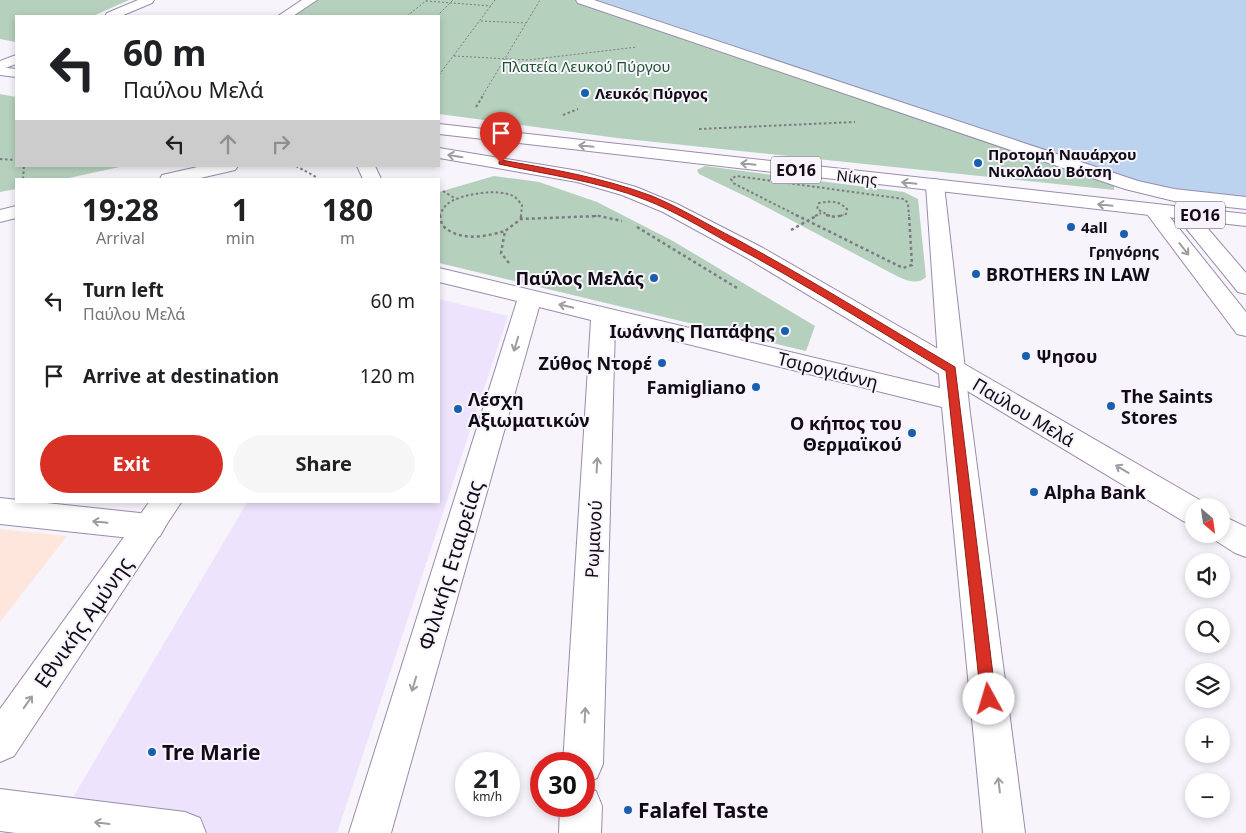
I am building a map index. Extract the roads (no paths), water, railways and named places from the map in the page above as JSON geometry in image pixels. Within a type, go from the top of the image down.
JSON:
[{"type":"street","points":[[113,15],[148,0]]},
{"type":"street","points":[[286,15],[311,0]]},
{"type":"street","points":[[582,0],[1132,185],[1174,195],[1246,203]]},
{"type":"street","points":[[0,66],[15,59]]},
{"type":"street","points":[[0,71],[15,73]]},
{"type":"street","name":"Νίκης","points":[[444,131],[1246,220]]},
{"type":"street","name":"Παύλου Μελά","points":[[440,153],[555,172],[607,184],[649,198],[748,249],[953,385],[1185,507]]},
{"type":"street","points":[[173,178],[224,167]]},
{"type":"street","points":[[935,185],[953,385],[1004,833]]},
{"type":"street","points":[[1154,210],[1246,328]]},
{"type":"street","points":[[0,216],[15,212]]},
{"type":"street","points":[[1184,213],[1246,287]]},
{"type":"street","name":"Τσιρογιάννη","points":[[440,275],[603,315],[953,385]]},
{"type":"street","name":"Φιλικής Εταιρείας","points":[[370,833],[530,297]]},
{"type":"street","name":"Ρωμανού","points":[[584,752],[603,315]]},
{"type":"street","points":[[0,511],[158,514]]},
{"type":"street","name":"Εθνικής Αμύνης","points":[[0,742],[158,514]]},
{"type":"street","points":[[1230,533],[1246,543]]},
{"type":"street","points":[[0,810],[185,833]]},
{"type":"street","points":[[580,833],[581,817]]},
{"type":"water","points":[[598,0],[1246,0],[1246,198],[1158,187],[1112,174]]},
{"type":"place","name":"Λευκός Πύργος","points":[[585,93]]},
{"type":"place","name":"Προτομή Ναυάρχου Νικολάου Βότση","points":[[978,163]]},
{"type":"place","name":"4all","points":[[1071,227]]},
{"type":"place","name":"Γρηγόρης","points":[[1124,234]]},
{"type":"place","name":"BROTHERS IN LAW","points":[[976,274]]},
{"type":"place","name":"Παύλος Μελάς","points":[[654,278]]},
{"type":"place","name":"Ιωάννης Παπάφης","points":[[785,331]]},
{"type":"place","name":"Ψησου","points":[[1026,356]]},
{"type":"place","name":"Ζύθος Ντορέ","points":[[662,363]]},
{"type":"place","name":"Famigliano","points":[[756,387]]},
{"type":"place","name":"The Saints Stores","points":[[1111,406]]},
{"type":"place","name":"Λέσχη Αξιωματικών","points":[[458,409]]},
{"type":"place","name":"Ο κήπος του Θερμαϊκού","points":[[912,433]]},
{"type":"place","name":"Alpha Bank","points":[[1034,492]]},
{"type":"place","name":"Tre Marie","points":[[152,752]]},
{"type":"place","name":"Falafel Taste","points":[[628,810]]},
{"type":"park label","name":"Πλατεία Λευκού Πύργου","points":[[586,66]]}]
